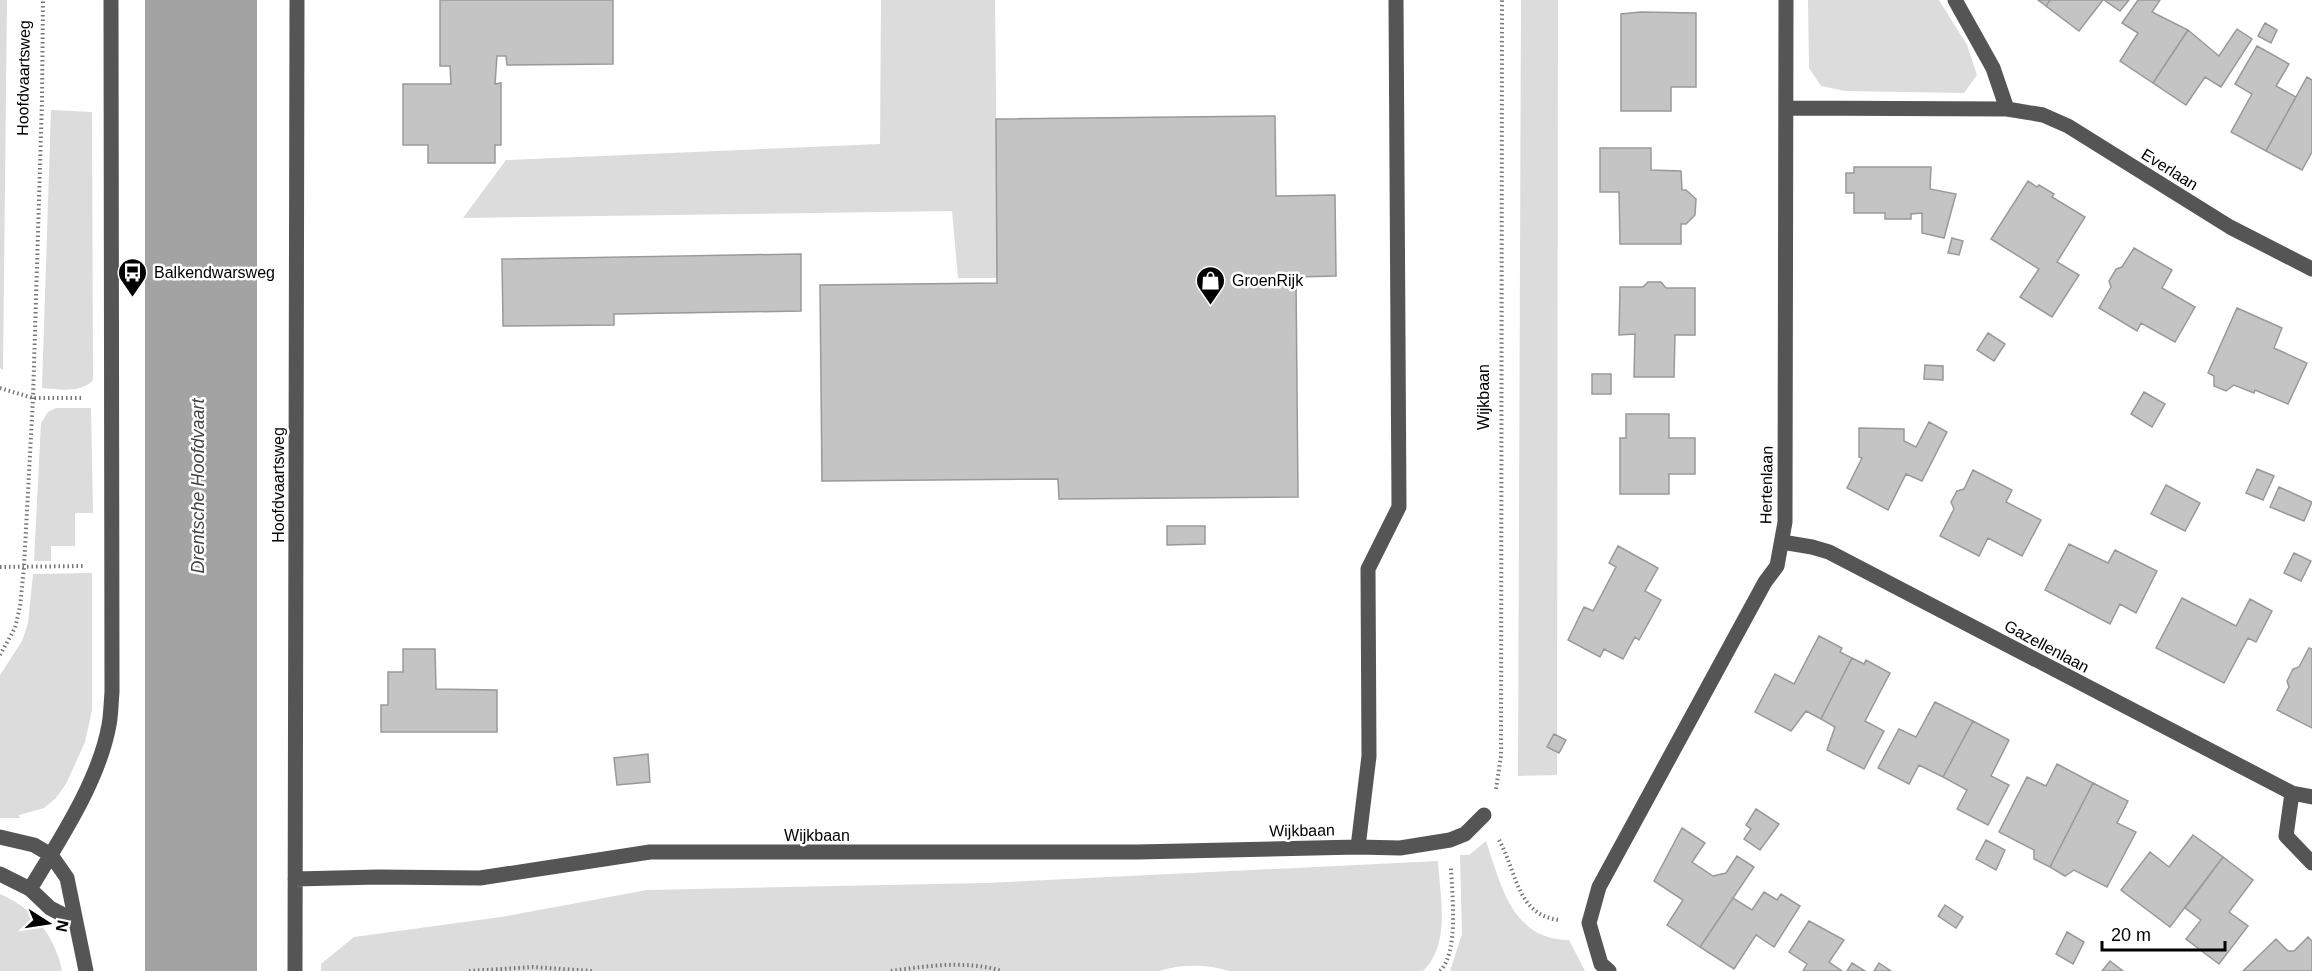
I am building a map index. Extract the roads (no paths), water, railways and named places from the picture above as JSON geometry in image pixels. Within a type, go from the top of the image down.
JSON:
[{"type":"street","points":[[30,889],[91,780],[109,726],[112,692],[111,0]]},
{"type":"street","name":"Hoofdvaartsweg","points":[[295,971],[297,0]]},
{"type":"street","points":[[1358,847],[1369,756],[1368,569],[1399,507],[1396,0]]},
{"type":"street","name":"Hertenlaan","points":[[1609,971],[1601,964],[1589,922],[1599,887],[1765,582],[1777,566],[1782,542],[1785,522],[1786,0]]},
{"type":"street","points":[[1955,0],[1993,68],[2007,109]]},
{"type":"street","name":"Everlaan","points":[[1787,108],[2007,109],[2043,115],[2068,126],[2230,227],[2312,268]]},
{"type":"street","name":"Gazellenlaan","points":[[1782,542],[1829,552],[2292,793],[2312,797]]},
{"type":"street","points":[[2292,793],[2286,836],[2312,863]]},
{"type":"street","name":"Wijkbaan","points":[[296,879],[480,878],[650,852],[1138,852],[1400,848],[1450,840],[1465,834],[1484,815]]},
{"type":"street","points":[[0,837],[34,845],[51,855],[68,878],[86,971]]},
{"type":"street","points":[[0,874],[30,889],[50,908],[75,921]]},
{"type":"water","name":"Drentsche Hoofdvaart","points":[[145,0],[257,0],[257,971],[145,971]]},
{"type":"place","name":"Balkendwarsweg","points":[[133,298]]},
{"type":"place","name":"GroenRijk","points":[[1211,306]]}]
